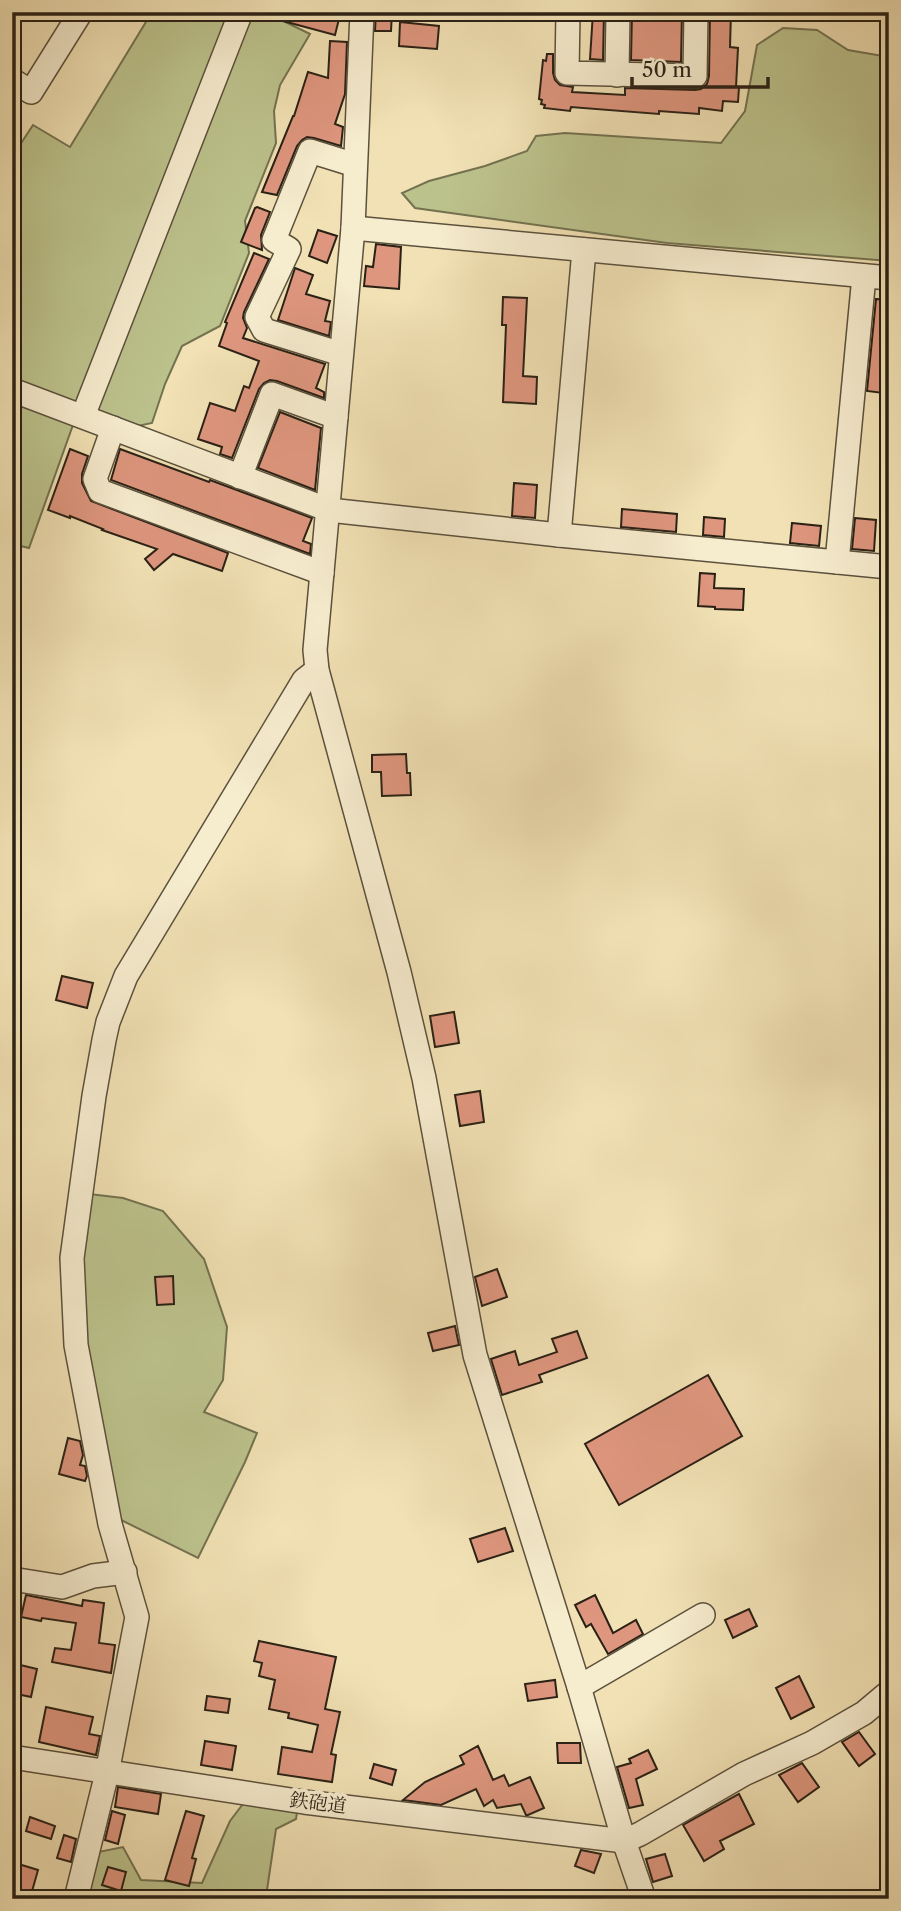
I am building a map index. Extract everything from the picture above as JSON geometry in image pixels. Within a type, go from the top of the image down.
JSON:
[{"type":"street","points":[[12,80],[31,92],[81,12]]},
{"type":"street","points":[[83,416],[241,12]]},
{"type":"street","points":[[362,12],[353,228],[315,649],[317,670],[396,958],[424,1078],[475,1356],[579,1688],[640,1895]]},
{"type":"street","points":[[568,12],[567,73],[695,76],[696,12]]},
{"type":"street","points":[[617,75],[618,12]]},
{"type":"street","points":[[341,354],[264,330],[257,317],[289,248],[274,240],[310,151],[355,165]]},
{"type":"street","points":[[353,228],[889,278]]},
{"type":"street","points":[[559,535],[584,250]]},
{"type":"street","points":[[837,562],[864,276]]},
{"type":"street","points":[[12,390],[329,510],[889,567]]},
{"type":"street","points":[[240,477],[272,394],[336,417]]},
{"type":"street","points":[[113,428],[95,479],[100,491],[322,573]]},
{"type":"street","points":[[76,1899],[107,1773],[137,1617],[110,1524],[76,1345],[72,1258],[94,1096],[108,1022],[125,976],[304,680],[317,670]]},
{"type":"street","points":[[12,1579],[62,1587],[93,1576],[125,1572]]},
{"type":"street","points":[[579,1688],[703,1615]]},
{"type":"street","points":[[624,1841],[744,1774],[812,1743],[864,1713],[889,1692]]},
{"type":"street","name":"鉄砲道","points":[[12,1757],[304,1802],[624,1841]]},
{"type":"green space","points":[[152,12],[265,12],[310,34],[280,85],[274,111],[276,143],[245,221],[249,253],[220,326],[182,346],[152,423],[133,427],[73,425],[29,548],[12,544],[12,157],[33,125],[70,147]]},
{"type":"green space","points":[[783,28],[817,30],[848,50],[889,57],[889,261],[667,243],[415,208],[402,193],[429,181],[527,151],[536,136],[565,133],[721,143],[745,111],[757,45]]},
{"type":"green space","points":[[89,1194],[123,1198],[163,1211],[204,1259],[227,1327],[223,1380],[204,1412],[257,1433],[198,1558],[119,1519],[89,1368],[80,1259]]},
{"type":"green space","points":[[246,1800],[298,1806],[296,1819],[276,1829],[267,1890],[263,1899],[85,1899],[98,1852],[123,1847],[141,1880],[202,1883],[230,1821]]},
{"type":"building","points":[[269,12],[311,12],[339,19],[335,35],[268,17]]},
{"type":"building","points":[[376,12],[392,12],[391,31],[375,31]]},
{"type":"building","points":[[593,12],[604,12],[603,60],[590,59]]},
{"type":"building","points":[[632,12],[682,12],[681,62],[631,60]]},
{"type":"building","points":[[710,12],[731,12],[730,47],[738,48],[738,102],[723,101],[722,111],[699,108],[699,114],[659,111],[659,114],[571,107],[570,111],[544,108],[545,105],[541,104],[542,100],[539,99],[543,60],[546,61],[547,54],[553,54],[555,80],[560,85],[573,87],[572,92],[625,95],[625,88],[701,89],[707,84],[709,76]]},
{"type":"building","points":[[400,22],[439,26],[437,49],[399,46]]},
{"type":"building","points":[[330,41],[347,42],[345,94],[335,124],[343,127],[341,146],[307,137],[297,146],[277,195],[262,192],[294,116],[308,72],[328,78]]},
{"type":"building","points":[[257,207],[270,212],[261,235],[262,250],[241,242]]},
{"type":"building","points":[[318,230],[337,236],[327,263],[309,256]]},
{"type":"building","points":[[376,244],[401,247],[399,289],[364,286],[366,266],[373,267]]},
{"type":"building","points":[[254,253],[269,259],[244,312],[247,328],[243,338],[325,364],[316,388],[324,392],[324,398],[277,381],[264,383],[259,389],[232,458],[220,454],[222,447],[198,439],[210,403],[235,411],[244,386],[249,388],[259,361],[219,346],[227,323],[225,322]]},
{"type":"building","points":[[295,268],[313,275],[306,294],[330,301],[325,321],[331,322],[329,336],[278,320]]},
{"type":"building","points":[[503,297],[527,298],[523,376],[537,377],[536,404],[503,402],[506,325],[502,325]]},
{"type":"building","points":[[876,299],[889,300],[889,341],[883,393],[867,391]]},
{"type":"building","points":[[280,412],[321,428],[315,490],[258,468]]},
{"type":"building","points":[[70,449],[88,456],[82,483],[91,501],[228,553],[222,571],[173,554],[154,570],[145,559],[157,549],[48,510]]},
{"type":"building","points":[[120,449],[312,518],[303,541],[311,544],[310,554],[111,480]]},
{"type":"building","points":[[514,483],[537,485],[535,518],[512,516]]},
{"type":"building","points":[[622,509],[677,514],[676,532],[621,527]]},
{"type":"building","points":[[704,517],[725,519],[724,537],[703,535]]},
{"type":"building","points":[[855,518],[876,520],[874,551],[852,549]]},
{"type":"building","points":[[792,523],[821,526],[819,546],[790,543]]},
{"type":"building","points":[[700,573],[715,574],[714,588],[744,589],[743,610],[698,606]]},
{"type":"building","points":[[406,754],[411,795],[382,796],[381,772],[372,772],[372,755]]},
{"type":"building","points":[[62,976],[93,983],[87,1008],[56,1000]]},
{"type":"building","points":[[454,1012],[459,1043],[435,1047],[430,1016]]},
{"type":"building","points":[[480,1091],[484,1122],[460,1126],[455,1095]]},
{"type":"building","points":[[497,1269],[507,1297],[482,1306],[475,1277]]},
{"type":"building","points":[[173,1276],[174,1304],[157,1305],[155,1277]]},
{"type":"building","points":[[455,1326],[459,1345],[433,1351],[428,1333]]},
{"type":"building","points":[[577,1331],[587,1358],[539,1375],[542,1382],[502,1395],[491,1359],[515,1351],[519,1365],[557,1352],[552,1339]]},
{"type":"building","points":[[708,1375],[742,1436],[619,1505],[585,1444]]},
{"type":"building","points":[[68,1438],[80,1441],[83,1455],[80,1465],[85,1466],[85,1481],[59,1474]]},
{"type":"building","points":[[505,1528],[513,1551],[478,1562],[470,1539]]},
{"type":"building","points":[[26,1595],[82,1606],[83,1600],[104,1603],[99,1643],[115,1645],[111,1673],[52,1662],[55,1648],[71,1650],[76,1623],[21,1617]]},
{"type":"building","points":[[595,1595],[613,1633],[636,1620],[643,1634],[608,1654],[591,1624],[586,1627],[575,1605]]},
{"type":"building","points":[[749,1609],[757,1626],[733,1638],[725,1620]]},
{"type":"building","points":[[259,1641],[336,1657],[325,1709],[340,1712],[331,1754],[336,1755],[332,1782],[278,1774],[282,1747],[312,1752],[318,1725],[288,1718],[289,1713],[269,1709],[275,1680],[259,1676],[262,1663],[254,1661]]},
{"type":"building","points":[[12,1663],[37,1669],[31,1697],[12,1693]]},
{"type":"building","points":[[799,1676],[814,1707],[791,1719],[776,1688]]},
{"type":"building","points":[[555,1680],[557,1697],[528,1701],[525,1684]]},
{"type":"building","points":[[207,1696],[230,1699],[228,1713],[205,1710]]},
{"type":"building","points":[[46,1707],[93,1717],[89,1734],[100,1736],[96,1755],[39,1742]]},
{"type":"building","points":[[859,1732],[875,1754],[859,1766],[842,1742]]},
{"type":"building","points":[[205,1741],[236,1746],[232,1770],[201,1765]]},
{"type":"building","points":[[557,1743],[580,1743],[581,1763],[558,1763]]},
{"type":"building","points":[[478,1746],[493,1780],[504,1775],[509,1786],[530,1777],[544,1808],[526,1815],[521,1804],[497,1808],[493,1800],[484,1806],[476,1789],[441,1805],[403,1800],[425,1782],[464,1764],[460,1756]]},
{"type":"building","points":[[648,1750],[657,1769],[636,1779],[643,1805],[629,1808],[617,1767],[631,1763],[629,1759]]},
{"type":"building","points":[[802,1763],[819,1787],[798,1802],[779,1775]]},
{"type":"building","points":[[374,1764],[396,1770],[392,1785],[370,1778]]},
{"type":"building","points":[[118,1787],[161,1794],[158,1814],[115,1807]]},
{"type":"building","points":[[739,1794],[754,1824],[720,1841],[724,1849],[704,1861],[683,1825]]},
{"type":"building","points":[[112,1811],[125,1815],[118,1844],[105,1840]]},
{"type":"building","points":[[186,1811],[204,1816],[192,1858],[196,1859],[189,1886],[165,1880]]},
{"type":"building","points":[[30,1817],[55,1826],[51,1839],[26,1831]]},
{"type":"building","points":[[64,1835],[76,1839],[71,1862],[57,1858]]},
{"type":"building","points":[[581,1850],[601,1854],[594,1873],[575,1866]]},
{"type":"building","points":[[665,1854],[672,1876],[653,1882],[646,1859]]},
{"type":"building","points":[[12,1862],[38,1870],[31,1895],[12,1889]]},
{"type":"building","points":[[108,1867],[126,1872],[121,1891],[102,1885]]}]
